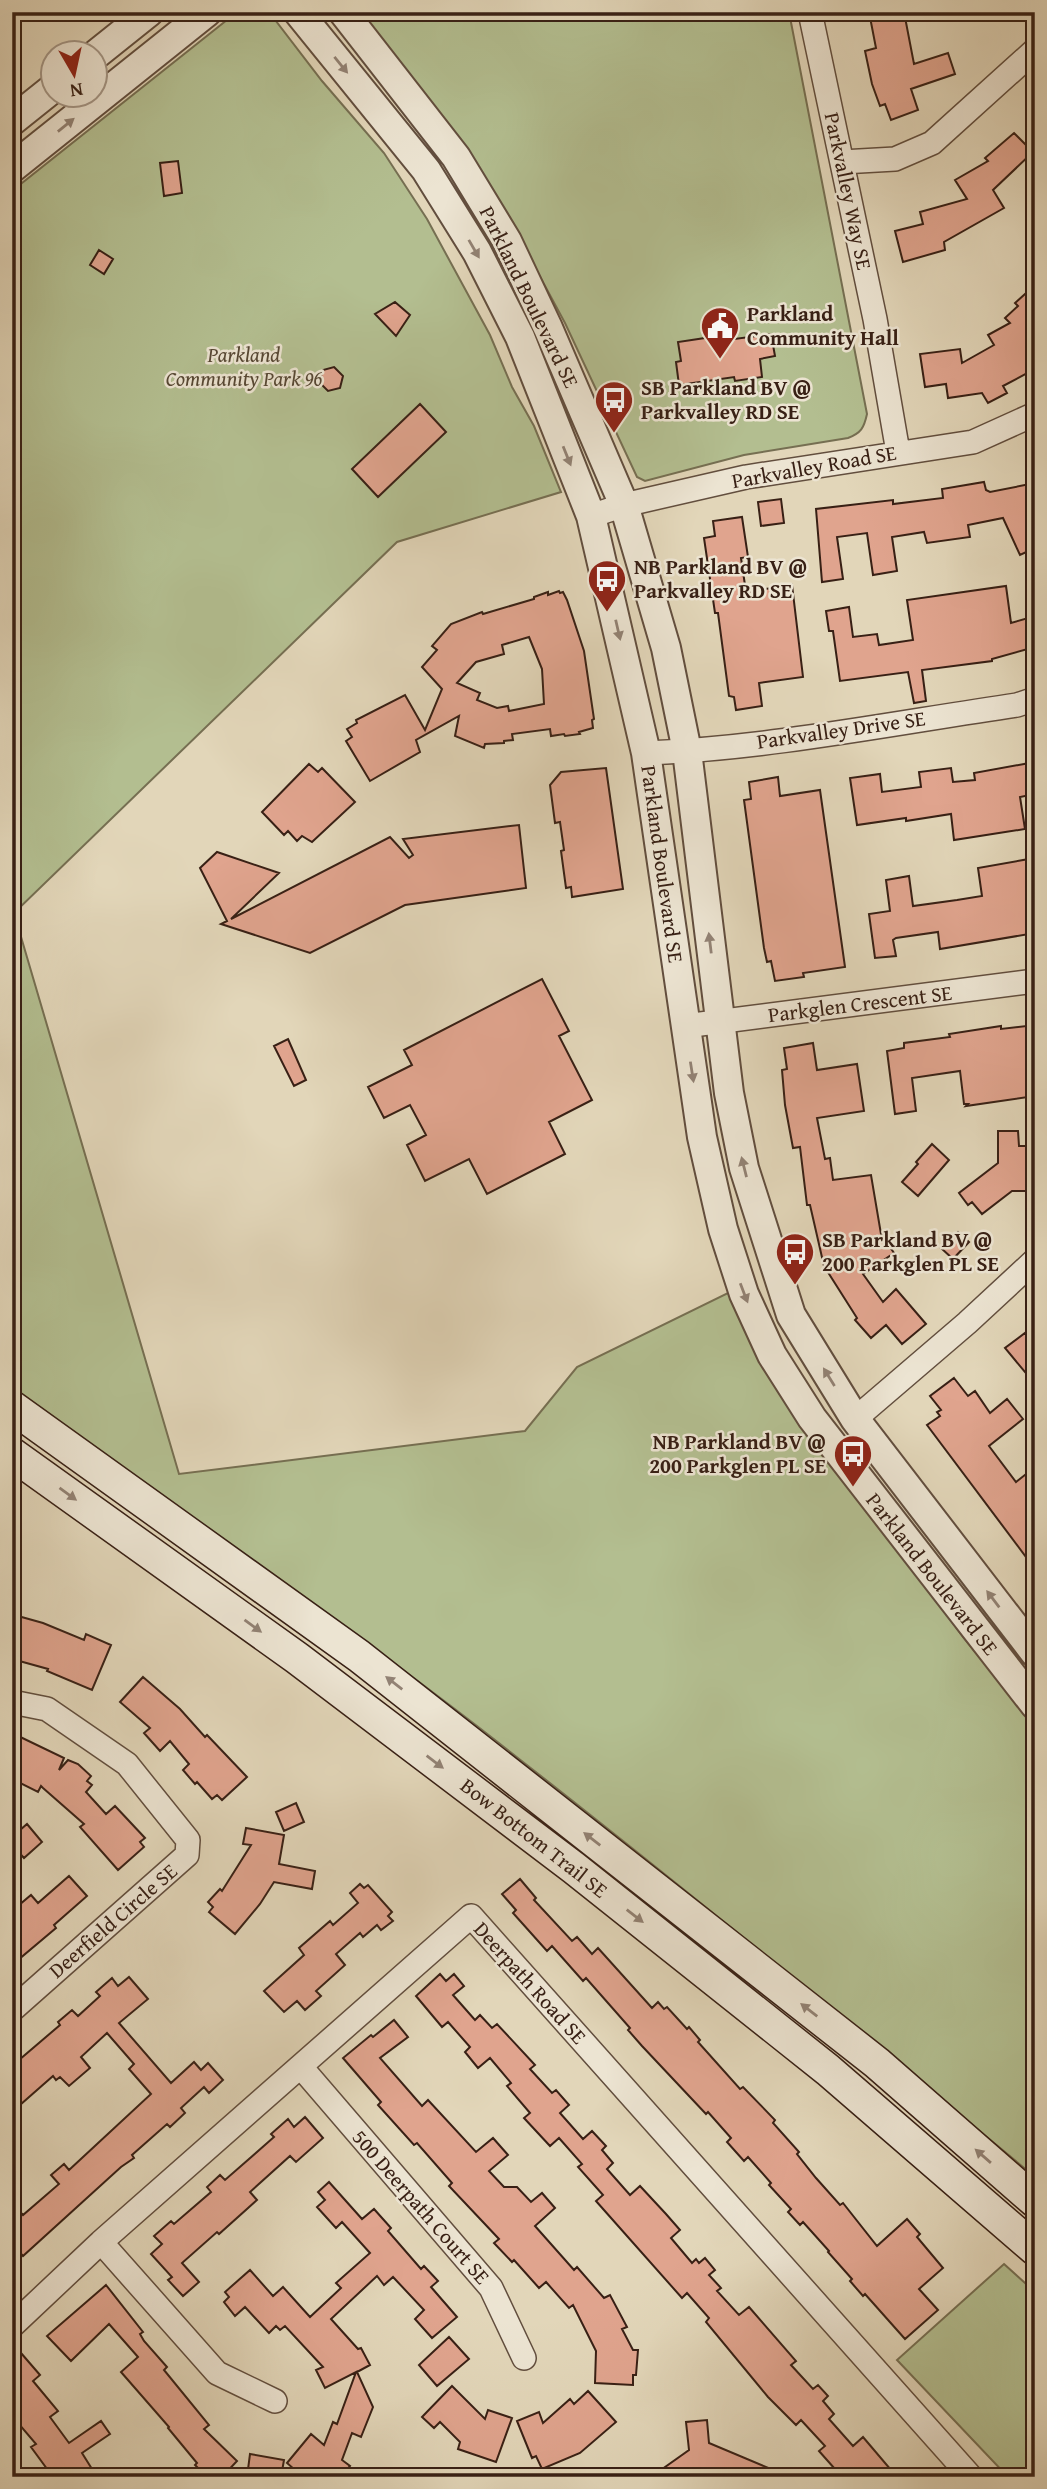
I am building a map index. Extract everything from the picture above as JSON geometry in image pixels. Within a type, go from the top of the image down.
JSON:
[{"type":"main road","name":"Bow Bottom Trail SE","points":[[12,1407],[359,1656],[877,2063],[1035,2201]]},
{"type":"main road","name":"Bow Bottom Trail SE","points":[[12,1454],[297,1658],[574,1868],[828,2070],[1035,2249]]},
{"type":"street","points":[[108,45],[149,12]]},
{"type":"street","points":[[12,168],[207,12]]},
{"type":"street","name":"Parkland Boulevard SE","points":[[298,12],[426,170],[477,253],[520,337],[592,516],[646,753],[702,1137],[723,1229],[744,1294],[772,1355],[812,1418],[1035,1705]]},
{"type":"street","name":"Parkland Boulevard SE","points":[[343,12],[456,157],[507,241],[548,328],[624,505],[666,648],[687,751],[729,1093],[744,1168],[791,1315],[855,1419],[1035,1654]]},
{"type":"street","name":"Parkvalley Way SE","points":[[810,12],[875,319],[898,452]]},
{"type":"street","points":[[842,162],[895,159],[932,143],[1035,50]]},
{"type":"street","points":[[12,121],[38,100]]},
{"type":"street","name":"Parkvalley Road SE","points":[[592,516],[624,505],[757,475],[973,442],[1035,414]]},
{"type":"street","name":"Parkvalley Drive SE","points":[[646,753],[687,751],[1017,705],[1035,699]]},
{"type":"street","name":"Parkglen Crescent SE","points":[[685,1026],[1035,981]]},
{"type":"street","points":[[855,1419],[967,1323],[1035,1260]]},
{"type":"street","points":[[1010,1675],[1035,1654]]},
{"type":"street","name":"Deerfield Circle SE","points":[[12,1702],[47,1709],[127,1764],[188,1840],[187,1856],[12,2010]]},
{"type":"street","name":"Deerpath Road SE","points":[[12,2326],[101,2242],[471,1916],[971,2477]]},
{"type":"street","name":"500 Deerpath Court SE","points":[[301,2067],[491,2288],[524,2358]]},
{"type":"street","points":[[101,2242],[217,2373],[275,2401]]},
{"type":"green space","name":"Parkland Community Park 96","points":[[237,12],[269,12],[322,81],[384,153],[427,219],[490,335],[512,387],[534,426],[561,492],[397,542],[14,913],[179,1474],[525,1431],[577,1367],[732,1291],[803,1414],[963,1637],[1035,1725],[1035,2177],[766,1956],[495,1740],[316,1606],[12,1387],[12,191]]},
{"type":"green space","points":[[355,12],[789,12],[867,414],[861,429],[848,438],[744,455],[645,481],[637,477],[565,323],[498,199],[429,105]]},
{"type":"green space","points":[[1004,2264],[1035,2292],[1035,2477],[1008,2477],[897,2360]]},
{"type":"building","points":[[869,12],[904,12],[914,64],[948,53],[955,74],[911,89],[918,110],[891,120],[885,104],[880,106],[865,51],[876,48]]},
{"type":"building","points":[[1014,133],[1033,152],[993,190],[1004,208],[944,242],[945,250],[903,262],[895,231],[923,224],[920,212],[967,199],[955,180],[988,161],[985,158]]},
{"type":"building","points":[[178,161],[182,193],[164,196],[160,163]]},
{"type":"building","points":[[99,250],[113,259],[104,274],[90,265]]},
{"type":"building","points":[[1035,285],[1035,369],[1003,386],[1007,393],[988,403],[982,393],[948,398],[946,384],[925,387],[920,354],[960,349],[962,363],[994,345],[988,335],[1010,323],[1005,318],[1018,306],[1015,303]]},
{"type":"building","points":[[395,302],[410,315],[396,336],[375,314]]},
{"type":"building","name":"Parkland Community Hall","points":[[771,334],[775,356],[760,359],[762,377],[735,381],[734,377],[679,385],[676,362],[681,361],[678,342],[712,337],[713,342]]},
{"type":"building","points":[[334,367],[343,376],[340,388],[328,391],[319,382],[323,370]]},
{"type":"building","points":[[420,404],[446,432],[378,497],[352,469]]},
{"type":"building","points":[[984,482],[986,490],[990,492],[1035,483],[1035,548],[1020,555],[1003,518],[968,525],[970,537],[927,543],[924,532],[892,537],[897,571],[873,575],[867,533],[837,537],[843,579],[822,582],[816,509],[893,500],[893,504],[943,498],[942,489]]},
{"type":"building","points":[[781,499],[784,523],[761,526],[758,502]]},
{"type":"building","points":[[742,517],[748,557],[741,558],[746,592],[792,585],[803,677],[759,683],[762,706],[736,710],[734,697],[729,696],[718,613],[715,613],[704,538],[715,536],[713,521]]},
{"type":"building","points":[[1006,586],[1011,623],[1035,616],[1035,647],[992,661],[922,670],[926,701],[914,703],[908,672],[840,681],[833,631],[829,631],[826,611],[849,607],[853,637],[877,634],[879,645],[913,640],[907,600]]},
{"type":"building","points":[[548,592],[548,595],[563,592],[567,600],[584,651],[593,728],[579,732],[580,734],[565,736],[551,736],[550,729],[512,734],[513,740],[485,744],[484,748],[455,736],[459,716],[416,740],[420,752],[370,781],[346,741],[352,737],[347,729],[357,723],[356,720],[405,695],[425,730],[442,689],[422,667],[437,650],[432,646],[451,624],[482,612],[483,614],[534,599]],"holes":[[[529,637],[542,669],[544,704],[509,711],[508,706],[497,708],[477,700],[480,693],[457,683],[476,662],[504,654],[502,645]]]},
{"type":"building","points":[[1035,762],[1035,794],[1020,797],[1025,829],[954,840],[951,814],[857,825],[850,778],[880,774],[882,792],[921,787],[919,772],[951,768],[953,782],[975,780],[974,773]]},
{"type":"building","points":[[309,764],[318,772],[322,768],[355,802],[312,842],[302,836],[297,841],[288,831],[284,835],[262,812]]},
{"type":"building","points":[[606,768],[623,889],[572,897],[571,887],[566,888],[560,822],[555,823],[550,785],[561,772]]},
{"type":"building","points":[[778,777],[780,796],[820,790],[845,967],[803,973],[804,977],[775,981],[771,961],[767,962],[764,948],[744,800],[751,799],[749,782]]},
{"type":"building","points":[[519,825],[526,888],[405,905],[310,953],[221,924],[227,921],[200,868],[217,852],[279,873],[231,919],[390,837],[409,858],[413,855],[403,839]]},
{"type":"building","points":[[1029,859],[1035,901],[1035,933],[940,949],[938,932],[896,938],[893,940],[896,956],[875,958],[869,914],[890,911],[886,880],[909,876],[913,906],[957,900],[982,896],[978,868]]},
{"type":"building","points":[[542,979],[569,1031],[559,1036],[592,1100],[549,1122],[565,1154],[487,1194],[469,1159],[425,1181],[407,1145],[426,1135],[410,1105],[384,1118],[368,1087],[412,1065],[404,1050]]},
{"type":"building","points":[[1035,1025],[1035,1096],[966,1106],[968,1104],[964,1104],[960,1071],[912,1078],[916,1111],[895,1114],[887,1051],[904,1048],[904,1043],[950,1037],[949,1034],[1001,1026],[1001,1029]]},
{"type":"building","points":[[288,1039],[306,1080],[294,1086],[274,1046]]},
{"type":"building","points":[[813,1043],[817,1070],[857,1064],[864,1111],[817,1118],[825,1159],[830,1158],[833,1180],[871,1175],[881,1234],[894,1253],[863,1274],[883,1302],[896,1289],[926,1324],[902,1344],[886,1325],[871,1338],[855,1320],[857,1318],[824,1266],[810,1205],[807,1205],[800,1147],[793,1148],[782,1070],[787,1069],[784,1048]]},
{"type":"building","points":[[998,1131],[1018,1131],[1019,1146],[1035,1146],[1035,1191],[1012,1191],[982,1214],[972,1202],[968,1205],[959,1193],[998,1163]]},
{"type":"building","points":[[932,1144],[949,1160],[918,1196],[902,1182]]},
{"type":"building","points":[[958,1232],[969,1242],[953,1259],[941,1248]]},
{"type":"building","points":[[1025,1333],[1035,1346],[1035,1384],[1005,1348]]},
{"type":"building","points":[[954,1378],[968,1396],[975,1391],[990,1413],[1007,1399],[1023,1419],[989,1446],[1016,1482],[1035,1467],[1035,1550],[1026,1557],[927,1425],[940,1416],[937,1412],[941,1410],[930,1396]]},
{"type":"building","points":[[18,1616],[84,1640],[86,1634],[111,1645],[92,1690],[47,1671],[48,1669],[12,1659],[12,1636]]},
{"type":"building","points":[[143,1677],[180,1709],[247,1777],[222,1800],[217,1795],[212,1799],[197,1782],[195,1784],[183,1770],[189,1764],[170,1741],[160,1751],[144,1733],[150,1728],[120,1702]]},
{"type":"building","points":[[12,1733],[64,1758],[59,1770],[68,1760],[78,1764],[91,1776],[87,1781],[92,1785],[86,1792],[106,1814],[115,1806],[145,1838],[140,1842],[144,1847],[118,1870],[80,1827],[84,1824],[41,1786],[38,1792],[12,1779]]},
{"type":"building","points":[[296,1803],[304,1822],[284,1831],[276,1812]]},
{"type":"building","points":[[27,1824],[42,1842],[24,1858],[12,1845],[12,1837]]},
{"type":"building","points":[[246,1828],[284,1835],[279,1864],[315,1871],[312,1889],[274,1882],[235,1934],[209,1912],[213,1907],[208,1902],[220,1889],[222,1891],[251,1845],[243,1844]]},
{"type":"building","points":[[69,1876],[87,1896],[54,1925],[56,1928],[12,1965],[12,1911],[31,1895],[38,1903]]},
{"type":"building","points":[[520,1879],[536,1898],[534,1900],[572,1941],[577,1937],[592,1954],[598,1948],[652,2008],[658,2002],[664,2009],[667,2007],[687,2029],[689,2027],[700,2040],[698,2042],[740,2089],[743,2087],[775,2120],[773,2123],[799,2152],[797,2154],[816,2178],[840,2205],[843,2203],[877,2246],[907,2219],[920,2234],[917,2237],[943,2268],[919,2289],[938,2310],[905,2339],[865,2294],[863,2296],[829,2251],[803,2222],[800,2225],[788,2212],[791,2209],[769,2185],[771,2183],[748,2157],[744,2161],[727,2142],[731,2138],[642,2046],[628,2030],[630,2028],[586,1978],[583,1981],[552,1946],[547,1951],[513,1913],[516,1910],[502,1894]]},
{"type":"building","points":[[360,1884],[364,1888],[368,1885],[392,1912],[388,1916],[393,1921],[381,1930],[377,1925],[363,1937],[360,1933],[336,1954],[345,1965],[316,1991],[321,1996],[305,2010],[297,2001],[284,2012],[264,1991],[304,1955],[299,1948],[330,1921],[333,1925],[358,1903],[350,1893]]},
{"type":"building","points":[[440,1974],[446,1981],[454,1974],[464,1986],[453,1995],[475,2020],[480,2015],[492,2028],[497,2024],[535,2065],[530,2069],[552,2093],[556,2090],[569,2105],[560,2113],[583,2139],[592,2131],[606,2146],[602,2150],[613,2163],[607,2169],[630,2195],[640,2186],[680,2230],[671,2238],[692,2263],[696,2259],[699,2263],[705,2258],[715,2270],[709,2275],[721,2288],[717,2291],[739,2315],[749,2307],[796,2361],[791,2365],[813,2389],[818,2385],[828,2396],[823,2401],[834,2414],[829,2419],[853,2446],[863,2437],[897,2477],[842,2477],[819,2451],[825,2446],[801,2420],[796,2425],[768,2397],[706,2322],[709,2318],[687,2293],[682,2298],[596,2201],[603,2195],[578,2167],[582,2164],[559,2138],[550,2146],[524,2118],[530,2113],[507,2086],[511,2083],[490,2058],[478,2068],[465,2052],[470,2047],[448,2022],[442,2027],[416,1996]]},
{"type":"building","points":[[129,1977],[148,1999],[119,2023],[171,2083],[194,2062],[201,2070],[208,2063],[223,2080],[209,2093],[204,2087],[181,2108],[185,2113],[170,2127],[167,2124],[132,2155],[134,2158],[23,2256],[12,2244],[12,2203],[23,2215],[59,2184],[51,2175],[64,2164],[69,2170],[151,2094],[129,2069],[134,2064],[107,2033],[81,2057],[90,2068],[69,2086],[60,2077],[56,2080],[53,2076],[12,2112],[12,2066],[60,2025],[58,2022],[72,2010],[78,2016],[100,1996],[96,1992],[112,1978],[118,1986]]},
{"type":"building","points":[[394,2020],[408,2037],[380,2058],[422,2106],[428,2100],[476,2152],[493,2138],[508,2155],[489,2171],[504,2187],[517,2187],[531,2202],[542,2193],[555,2208],[535,2226],[574,2270],[577,2267],[604,2298],[610,2295],[627,2327],[622,2329],[633,2350],[638,2350],[633,2385],[595,2383],[596,2351],[573,2305],[569,2308],[546,2282],[539,2288],[514,2260],[512,2262],[494,2243],[499,2239],[449,2186],[452,2183],[417,2143],[414,2145],[378,2105],[381,2102],[343,2058]]},
{"type":"building","points":[[305,2117],[323,2138],[296,2162],[290,2156],[250,2192],[257,2200],[182,2263],[199,2282],[183,2296],[168,2280],[172,2277],[151,2254],[162,2244],[154,2236],[171,2221],[174,2224],[211,2192],[207,2187],[220,2175],[225,2180],[274,2137],[271,2134],[288,2119],[294,2127]]},
{"type":"building","points":[[329,2182],[362,2219],[374,2209],[391,2228],[388,2231],[421,2269],[424,2266],[438,2281],[431,2287],[457,2317],[432,2338],[415,2319],[424,2310],[393,2277],[384,2285],[377,2276],[331,2319],[358,2349],[361,2348],[370,2365],[357,2372],[373,2407],[361,2437],[352,2433],[342,2460],[350,2466],[341,2477],[303,2477],[287,2463],[311,2434],[324,2445],[333,2422],[337,2424],[356,2372],[325,2388],[316,2370],[323,2367],[285,2326],[280,2330],[276,2326],[269,2333],[245,2307],[235,2316],[224,2302],[229,2297],[225,2292],[250,2270],[273,2296],[283,2287],[310,2317],[341,2288],[336,2283],[370,2253],[342,2222],[336,2228],[317,2207],[325,2200],[318,2192]]},
{"type":"building","points":[[106,2285],[143,2332],[140,2334],[144,2341],[167,2367],[164,2370],[209,2425],[204,2429],[237,2461],[222,2477],[207,2477],[195,2465],[197,2463],[169,2427],[121,2372],[138,2357],[109,2324],[71,2361],[47,2336]]},
{"type":"building","points":[[449,2337],[469,2359],[437,2386],[419,2365]]},
{"type":"building","points":[[21,2353],[40,2375],[33,2381],[58,2411],[50,2417],[69,2443],[101,2421],[110,2434],[82,2453],[97,2477],[53,2477],[31,2447],[36,2444],[12,2416],[12,2361]]},
{"type":"building","points":[[452,2386],[485,2419],[488,2410],[512,2418],[496,2462],[458,2449],[460,2442],[440,2422],[434,2428],[422,2417]]},
{"type":"building","points":[[588,2391],[616,2422],[580,2453],[542,2469],[536,2456],[532,2458],[517,2421],[539,2412],[543,2423],[570,2399],[574,2404]]},
{"type":"building","points":[[707,2420],[709,2443],[790,2477],[651,2477],[689,2450],[686,2422]]},
{"type":"building","points":[[250,2454],[284,2460],[281,2477],[247,2477]]},
{"type":"place","name":"Parkland Community Hall","points":[[720,360]]},
{"type":"place","name":"SB Parkland BV @ Parkvalley RD SE","points":[[614,434]]},
{"type":"place","name":"NB Parkland BV @ Parkvalley RD SE","points":[[607,613]]},
{"type":"place","name":"SB Parkland BV @ 200 Parkglen PL SE","points":[[795,1286]]},
{"type":"place","name":"NB Parkland BV @ 200 Parkglen PL SE","points":[[853,1488]]}]
